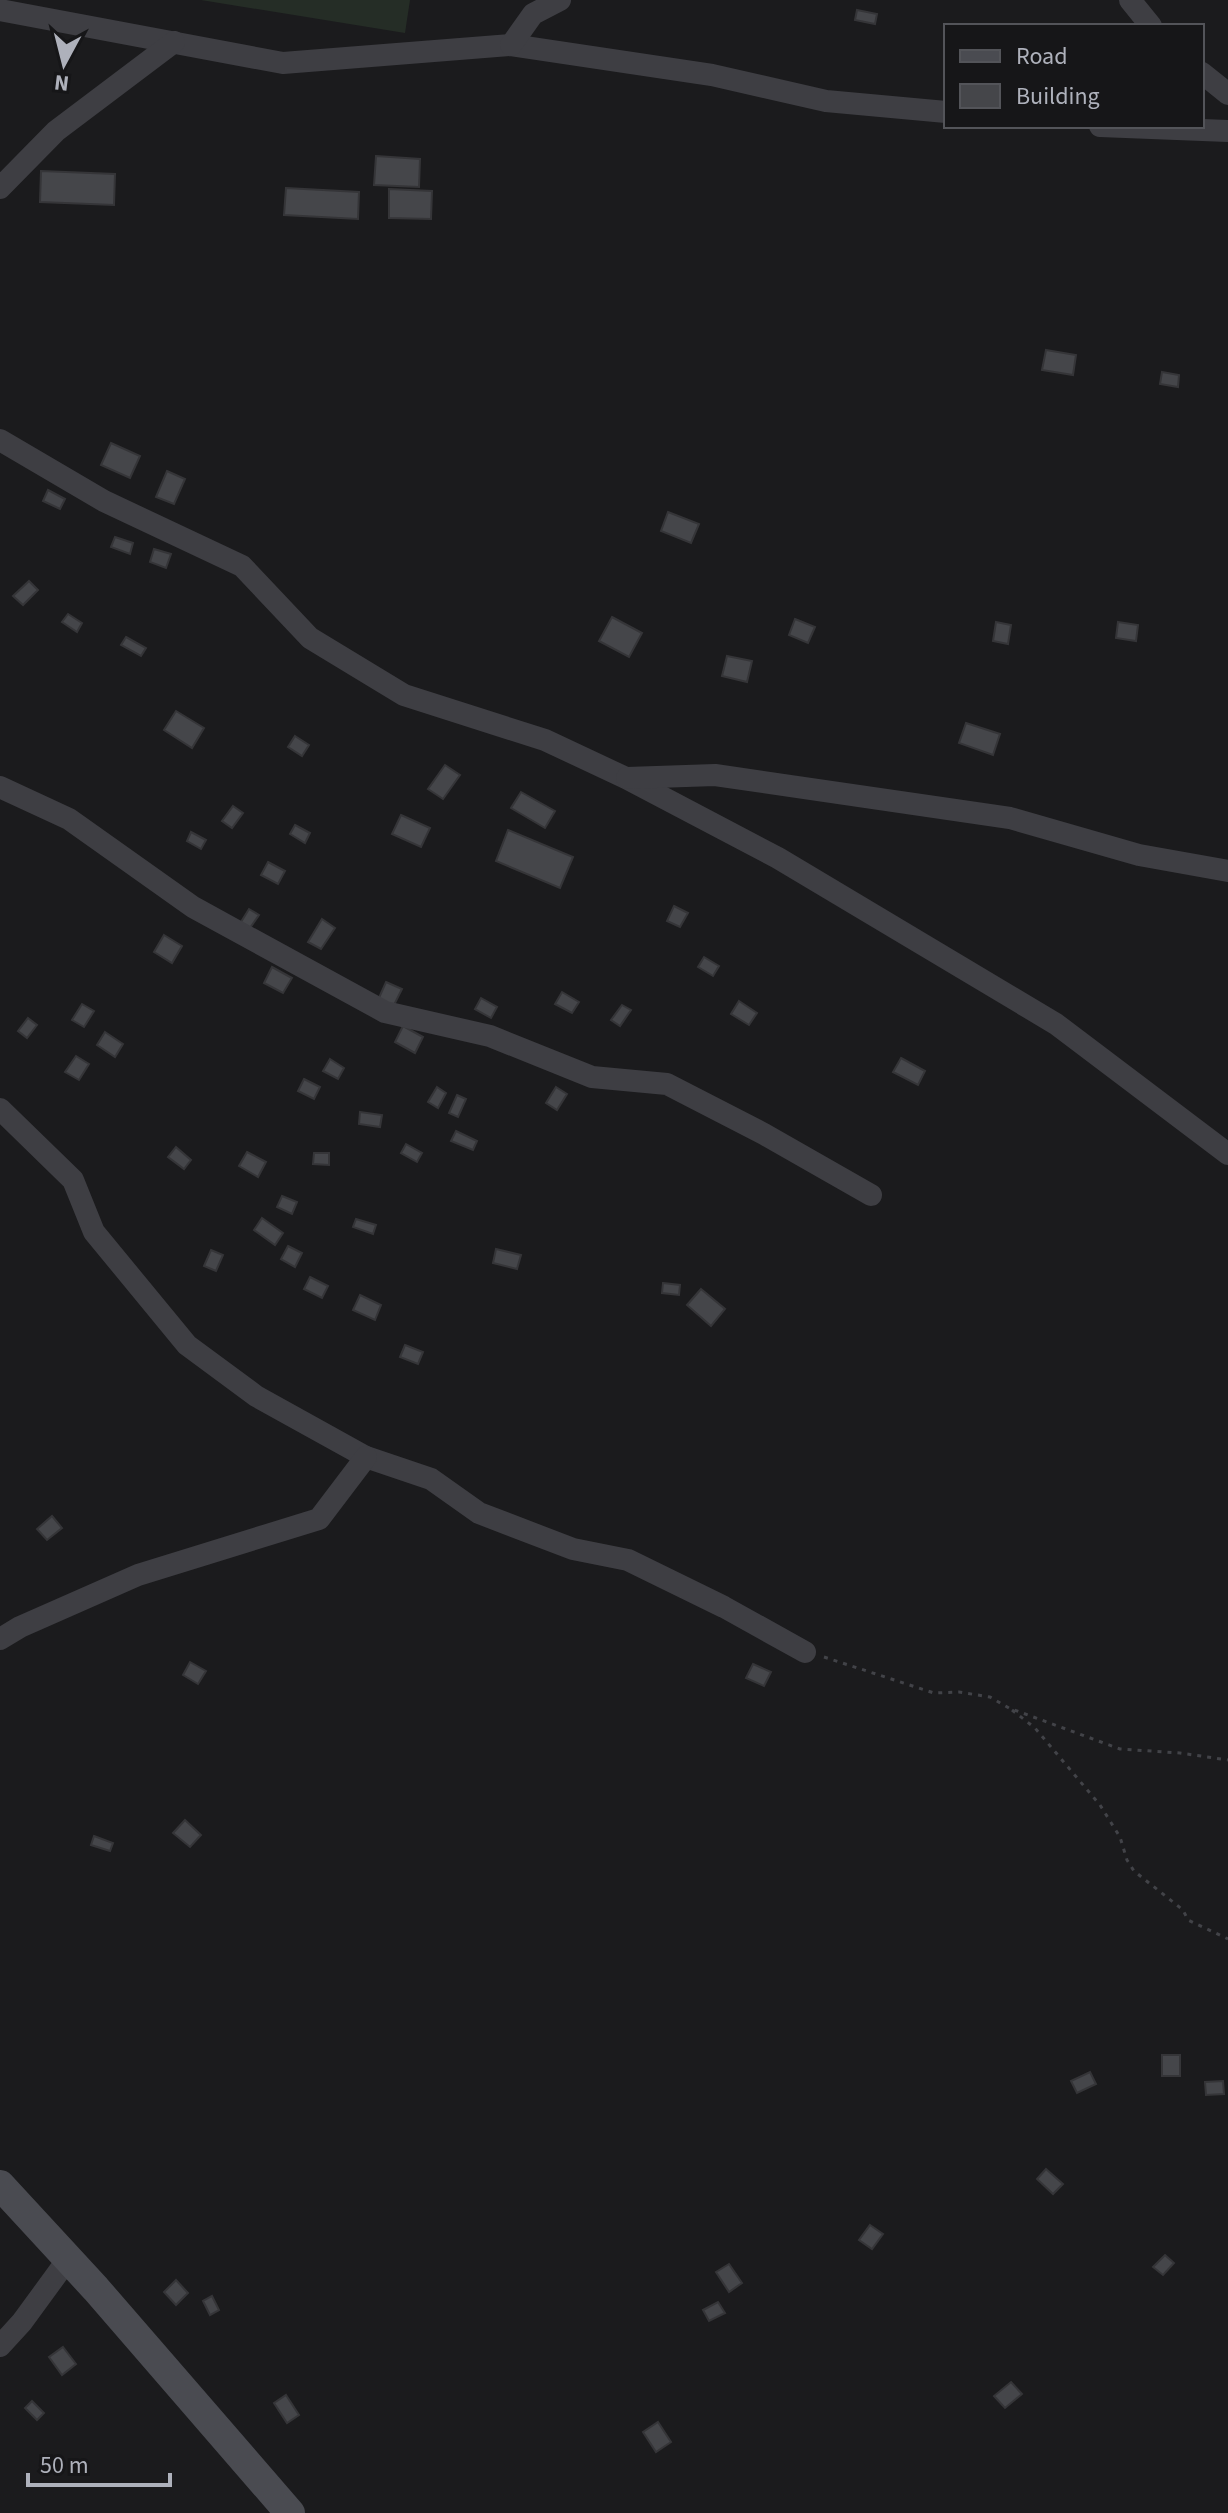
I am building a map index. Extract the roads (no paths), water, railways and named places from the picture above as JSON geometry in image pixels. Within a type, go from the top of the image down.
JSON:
[{"type":"main road","points":[[0,2185],[290,2513]]},
{"type":"street","points":[[511,45],[533,14],[560,0]]},
{"type":"street","points":[[1130,0],[1149,24]]},
{"type":"street","points":[[0,10],[283,63],[511,45],[712,75],[826,101],[944,112]]},
{"type":"street","points":[[0,188],[56,131],[174,42]]},
{"type":"street","points":[[1204,75],[1228,94]]},
{"type":"street","points":[[1151,128],[1228,131]]},
{"type":"street","points":[[0,440],[104,501],[242,566],[310,638],[404,695],[545,740],[626,778],[778,858],[1056,1024],[1228,1154]]},
{"type":"street","points":[[626,778],[715,775],[1010,818],[1139,855],[1228,871]]},
{"type":"street","points":[[0,787],[69,819],[193,907],[385,1012],[490,1036],[592,1077],[667,1084],[764,1134],[871,1195]]},
{"type":"street","points":[[1,1111],[73,1180],[94,1232],[187,1345],[256,1396],[366,1457],[431,1479],[479,1513],[573,1549],[628,1560],[724,1607],[805,1652]]},
{"type":"street","points":[[0,1639],[20,1627],[138,1575],[319,1519],[366,1457]]},
{"type":"street","points":[[0,2346],[22,2322],[68,2259]]}]
